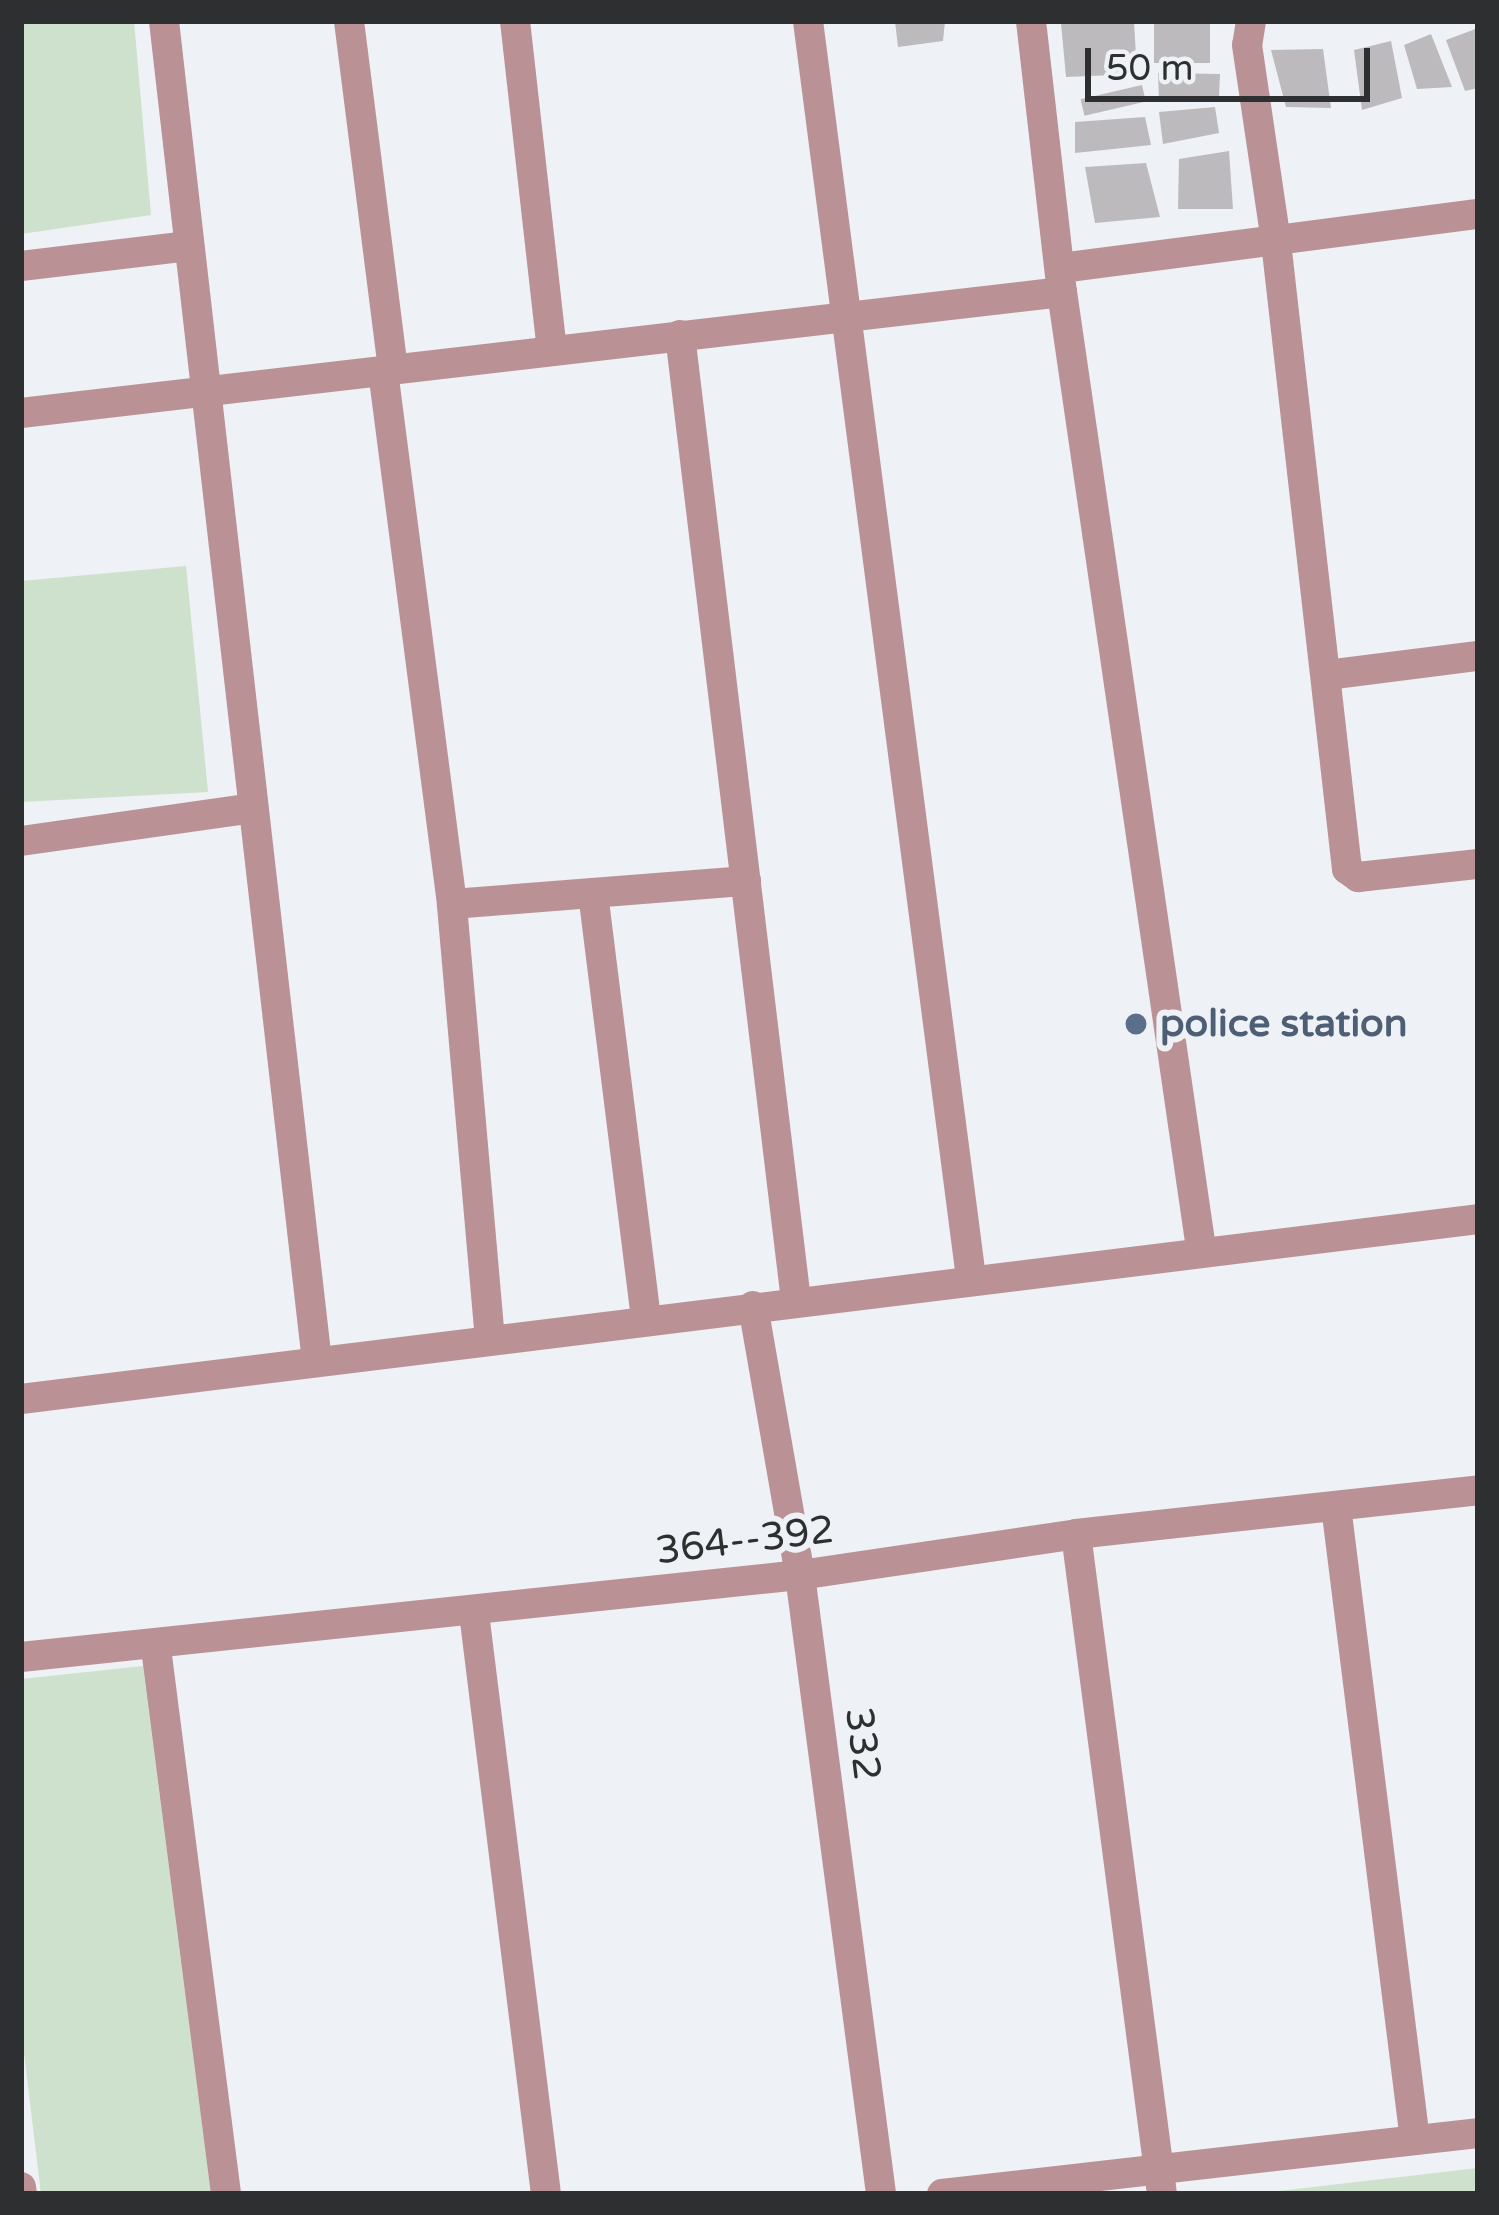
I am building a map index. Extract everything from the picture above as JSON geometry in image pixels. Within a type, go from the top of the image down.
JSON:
[{"type":"street","points":[[164,21],[317,1361]]},
{"type":"street","points":[[349,21],[452,904],[490,1340]]},
{"type":"street","points":[[515,21],[552,350]]},
{"type":"street","points":[[808,21],[971,1278]]},
{"type":"street","points":[[1031,21],[1061,280],[1201,1248]]},
{"type":"street","points":[[1251,21],[1246,46],[1276,242],[1347,869],[1358,877],[1478,864]]},
{"type":"street","points":[[21,413],[845,315],[1276,242],[1478,214]]},
{"type":"street","points":[[21,266],[189,246]]},
{"type":"street","points":[[680,335],[796,1301]]},
{"type":"street","points":[[1327,675],[1478,656]]},
{"type":"street","points":[[21,841],[253,808]]},
{"type":"street","points":[[452,904],[746,881]]},
{"type":"street","points":[[592,893],[646,1319]]},
{"type":"street","points":[[21,1399],[1201,1248],[1478,1219]]},
{"type":"street","name":"332","points":[[753,1306],[800,1575],[881,2194]]},
{"type":"street","name":"364--392","points":[[21,1657],[156,1648],[473,1613],[800,1575],[1076,1534],[1478,1490]]},
{"type":"street","points":[[1336,1506],[1415,2140]]},
{"type":"street","points":[[1076,1534],[1159,2182]]},
{"type":"street","points":[[473,1613],[546,2194]]},
{"type":"street","points":[[156,1648],[226,2194]]},
{"type":"street","points":[[942,2194],[1159,2182],[1478,2133]]},
{"type":"green space","points":[[21,21],[134,21],[151,215],[21,234]]},
{"type":"green space","points":[[186,566],[208,792],[21,802],[21,581]]},
{"type":"green space","points":[[143,1666],[211,2194],[41,2194],[21,2028],[21,1679]]},
{"type":"green space","points":[[1478,2168],[1478,2194],[1253,2194]]},
{"type":"building","points":[[895,21],[945,21],[943,41],[898,47]]},
{"type":"building","points":[[1134,21],[1137,74],[1066,77],[1061,23]]},
{"type":"building","points":[[1154,21],[1210,21],[1210,63],[1154,63]]},
{"type":"building","points":[[1478,28],[1478,88],[1465,91],[1446,40]]},
{"type":"building","points":[[1431,34],[1452,87],[1417,89],[1404,45]]},
{"type":"building","points":[[1391,41],[1402,98],[1362,110],[1354,50]]},
{"type":"building","points":[[1323,49],[1331,108],[1286,107],[1271,50]]},
{"type":"building","points":[[1158,73],[1220,74],[1219,97],[1159,100]]},
{"type":"building","points":[[1142,85],[1146,102],[1084,116],[1081,99]]},
{"type":"building","points":[[1215,107],[1219,133],[1163,144],[1159,112]]},
{"type":"building","points":[[1145,117],[1151,145],[1075,153],[1075,122]]},
{"type":"building","points":[[1229,151],[1233,209],[1178,209],[1179,159]]},
{"type":"building","points":[[1146,163],[1160,217],[1095,223],[1085,167]]},
{"type":"place","name":"police station","points":[[1136,1024]]}]
